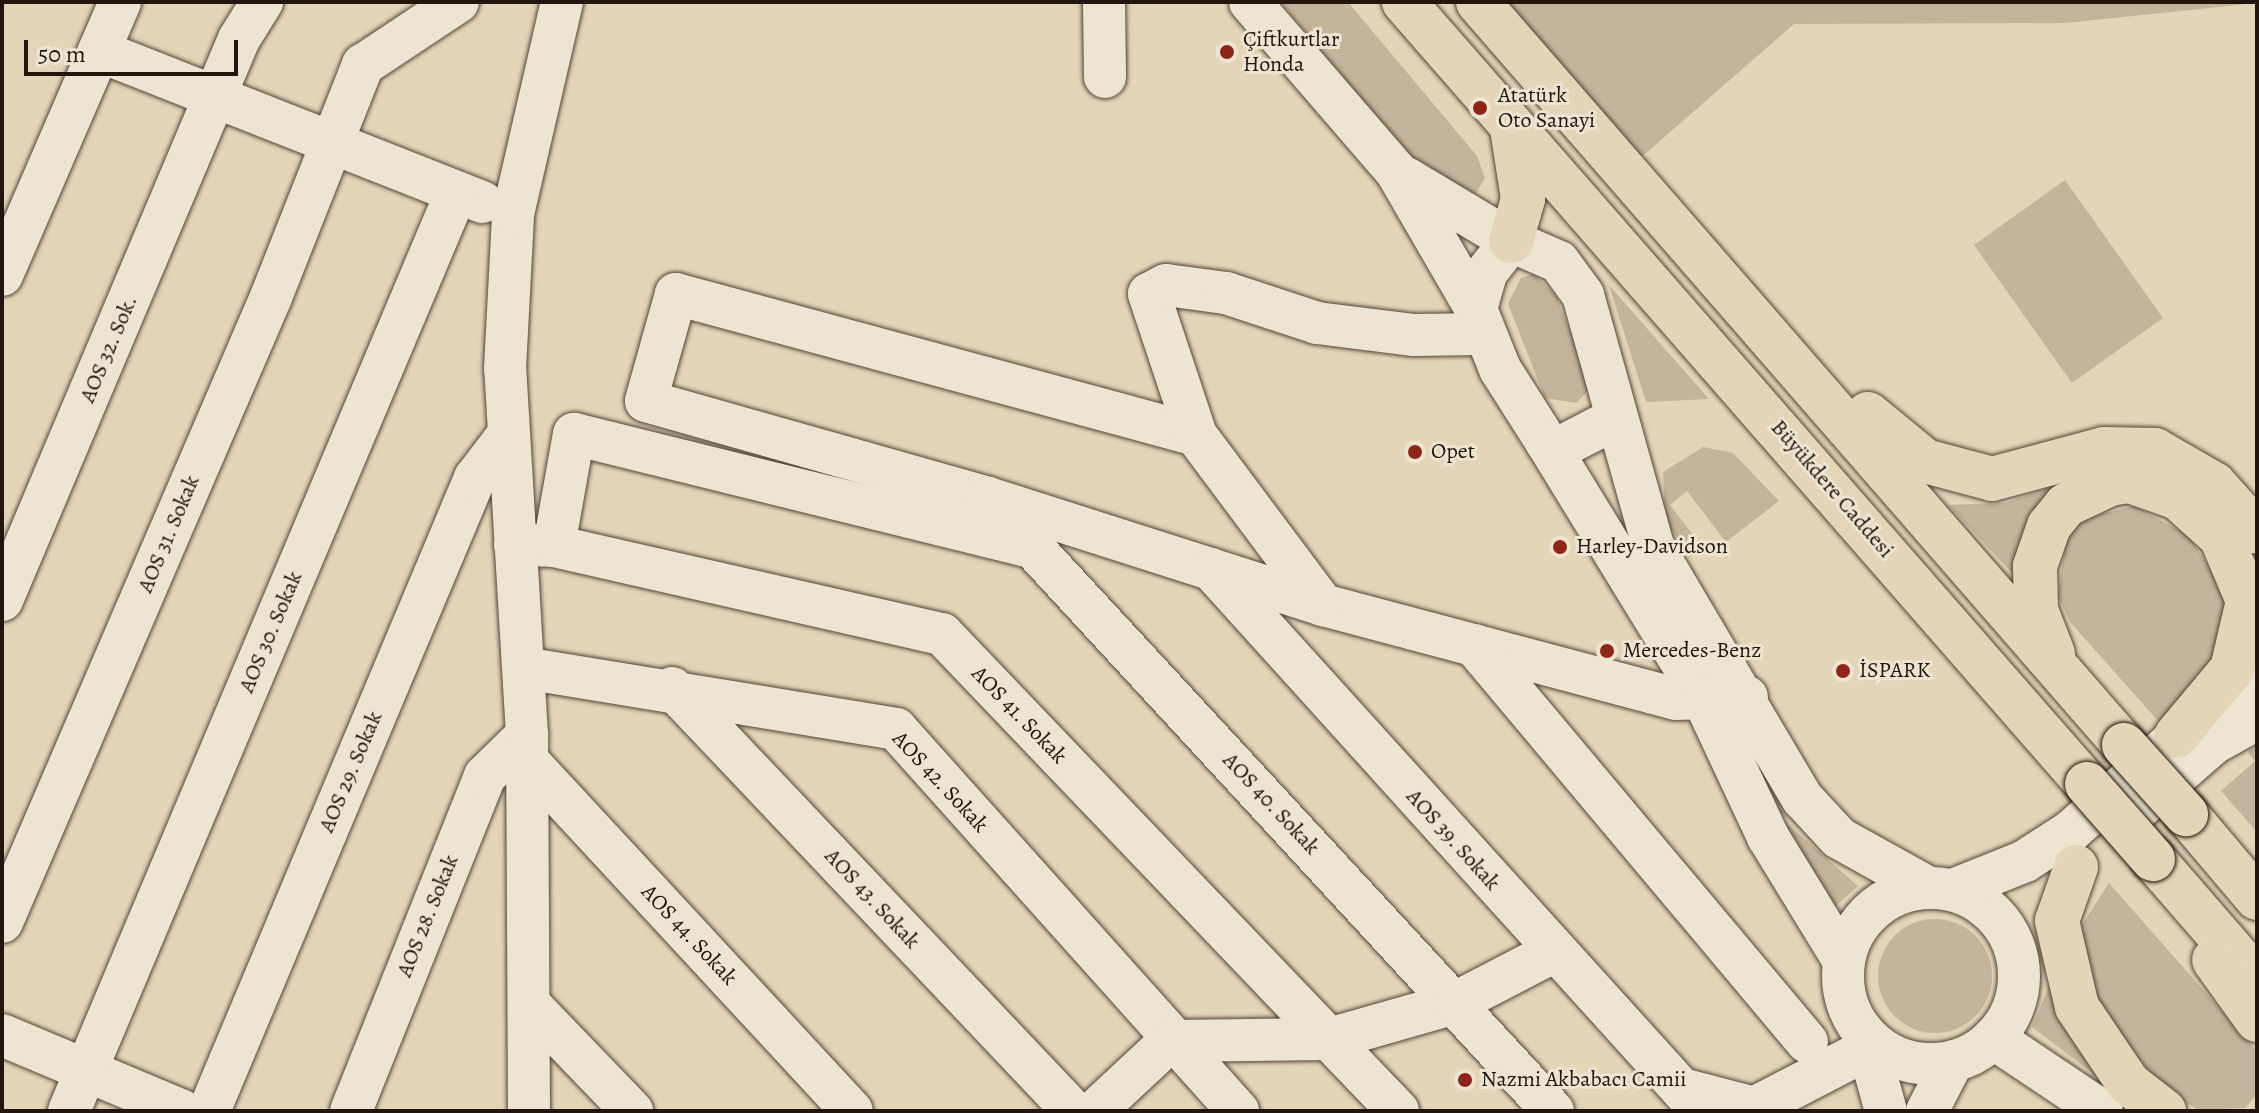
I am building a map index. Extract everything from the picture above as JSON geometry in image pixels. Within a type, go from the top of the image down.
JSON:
[{"type":"main road","name":"Büyükdere Caddesi","points":[[1404,2],[2257,979]]},
{"type":"main road","points":[[1478,2],[2257,898]]},
{"type":"main road","points":[[1511,126],[1523,199],[1511,241]]},
{"type":"main road","points":[[1812,384],[1866,413],[1925,461],[1959,475],[2018,478],[2076,454],[2155,450],[2214,484],[2257,532]]},
{"type":"main road","points":[[2073,686],[2036,610],[2035,566],[2049,526],[2091,490],[2130,481],[2153,485],[2204,516],[2235,559],[2248,601],[2232,669],[2176,736]]},
{"type":"main road","points":[[2076,867],[2057,921],[2077,1007],[2128,1083],[2164,1111]]},
{"type":"main road","points":[[2199,913],[2222,975],[2257,1020]]},
{"type":"street","points":[[2,275],[120,2]]},
{"type":"street","name":"AOS 32. Sok.","points":[[2,600],[216,97],[262,2]]},
{"type":"street","name":"AOS 31. Sokak","points":[[2,922],[334,144],[363,65],[458,2]]},
{"type":"street","points":[[534,545],[504,440],[513,214],[562,2]]},
{"type":"street","points":[[1104,2],[1105,77]]},
{"type":"street","points":[[1250,2],[1396,171],[1547,443],[1703,698],[1768,837],[1844,970],[1886,1111]]},
{"type":"street","points":[[99,51],[513,214]]},
{"type":"street","points":[[1396,171],[1511,241],[1559,262],[1583,295],[1609,373],[1613,420],[1653,546],[1747,697],[1802,798],[1839,838],[1995,914],[2018,956]]},
{"type":"street","name":"AOS 30. Sokak","points":[[69,1111],[456,193]]},
{"type":"street","points":[[1480,321],[1486,273],[1511,241]]},
{"type":"street","points":[[1323,605],[1196,435],[1149,294],[1166,285],[1226,293],[1317,323],[1414,335],[1480,321]]},
{"type":"street","points":[[1196,435],[676,294],[646,401],[988,498],[1323,605],[1676,699],[1747,697]]},
{"type":"street","points":[[1547,443],[1561,447],[1613,420]]},
{"type":"street","points":[[529,1111],[531,1006],[524,668],[534,545],[574,434],[1034,548]]},
{"type":"street","name":"AOS 29. Sokak","points":[[209,1111],[475,478],[504,440]]},
{"type":"street","name":"AOS 40. Sokak","points":[[988,498],[1553,1111]]},
{"type":"street","name":"AOS 41. Sokak","points":[[534,545],[942,634],[1398,1111]]},
{"type":"street","name":"AOS 39. Sokak","points":[[1208,566],[1553,952],[1693,1101]]},
{"type":"street","points":[[1474,645],[1807,1042]]},
{"type":"street","name":"AOS 42. Sokak","points":[[524,668],[672,688],[896,729],[1170,1041],[1238,1111]]},
{"type":"street","name":"AOS 43. Sokak","points":[[672,688],[1073,1111]]},
{"type":"street","points":[[1765,1102],[1807,1042],[1844,970],[1852,937],[1883,901],[1941,889],[2025,861],[2070,832],[2207,711],[2257,688]]},
{"type":"street","points":[[1866,1042],[1905,1060],[1953,1061],[1993,1038],[2016,1000],[2018,956],[2076,867],[2214,743],[2257,719]]},
{"type":"street","name":"AOS 28. Sokak","points":[[351,1111],[485,776],[526,747]]},
{"type":"street","name":"AOS 44. Sokak","points":[[526,747],[852,1111]]},
{"type":"street","points":[[1095,1111],[1170,1041],[1329,1039],[1455,1003],[1553,952]]},
{"type":"street","points":[[531,1006],[632,1111]]},
{"type":"street","points":[[2,1035],[183,1111]]},
{"type":"street","points":[[1993,1038],[2100,1106]]},
{"type":"street","points":[[1693,1101],[1765,1102],[1866,1042]]},
{"type":"street","points":[[1927,1111],[1953,1061]]},
{"type":"shaded area","points":[[1281,2],[1348,2],[1477,156],[1485,178],[1476,193],[1459,196],[1412,161]]},
{"type":"shaded area","points":[[1501,2],[2257,3],[2066,23],[1794,24],[1638,160]]},
{"type":"shaded area","points":[[2065,180],[2163,318],[2072,383],[1974,245]]},
{"type":"shaded area","points":[[1534,274],[1556,296],[1587,374],[1588,390],[1577,403],[1545,398],[1508,304],[1521,278]]},
{"type":"shaded area","points":[[1609,285],[1709,399],[1646,402]]},
{"type":"shaded area","points":[[1703,447],[1733,453],[1779,501],[1726,542],[1687,491],[1670,505],[1704,549],[1690,557],[1665,520],[1663,472]]},
{"type":"shaded area","points":[[2050,488],[2054,495],[2016,577],[1948,505],[2005,503]]},
{"type":"shaded area","points":[[2134,506],[2188,535],[2224,591],[2227,617],[2212,669],[2160,723],[2070,622],[2058,596],[2066,537],[2082,519]]},
{"type":"shaded area","points":[[2257,746],[2257,832],[2221,791],[2255,761],[2248,752]]},
{"type":"shaded area","points":[[1783,820],[1858,886],[1831,910]]},
{"type":"shaded area","points":[[2109,883],[2256,1050],[2257,1094],[2245,1108],[2198,1110],[2166,1090],[2094,1010],[2073,939]]},
{"type":"shaded area","points":[[1935,919],[1957,924],[1975,936],[1987,954],[1992,976],[1987,998],[1975,1016],[1957,1028],[1935,1033],[1913,1028],[1895,1016],[1883,998],[1878,976],[1883,954],[1895,936],[1913,924]]},
{"type":"shaded area","points":[[2051,982],[2115,1090],[2032,1027]]},
{"type":"place","name":"Çiftkurtlar Honda","points":[[1227,52]]},
{"type":"place","name":"Atatürk Oto Sanayi","points":[[1480,108]]},
{"type":"place","name":"Opet","points":[[1415,452]]},
{"type":"place","name":"Harley-Davidson","points":[[1560,547]]},
{"type":"place","name":"Mercedes-Benz","points":[[1607,651]]},
{"type":"place","name":"İSPARK","points":[[1843,671]]},
{"type":"place","name":"Nazmi Akbabacı Camii","points":[[1465,1080]]}]
